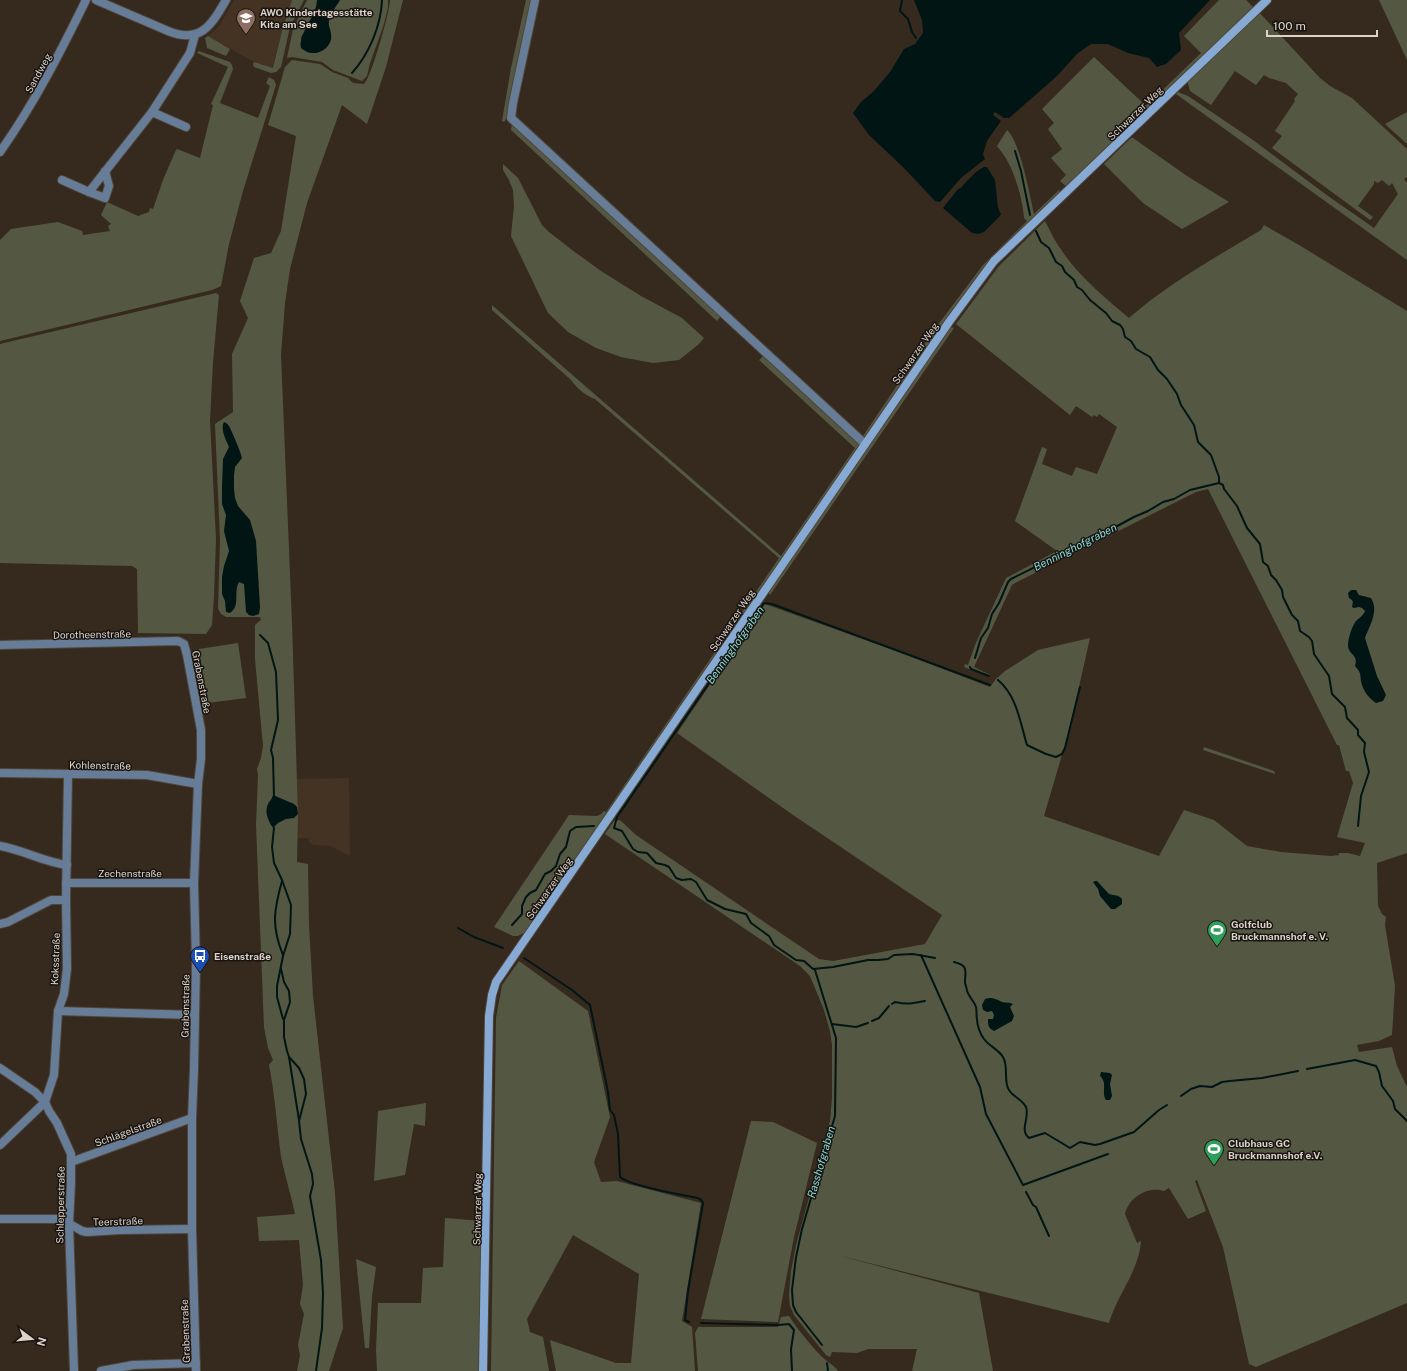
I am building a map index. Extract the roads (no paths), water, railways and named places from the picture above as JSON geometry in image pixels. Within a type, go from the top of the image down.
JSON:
[{"type":"street","name":"Sandweg","points":[[2,147],[20,124],[59,56],[86,0]]},
{"type":"street","points":[[96,0],[177,35],[188,36],[195,35],[205,29],[212,22],[226,0]]},
{"type":"street","points":[[535,0],[511,118],[865,444]]},
{"type":"street","name":"Schwarzer Weg","points":[[483,1371],[490,1016],[492,995],[496,982],[949,322],[994,261],[1267,0]]},
{"type":"street","points":[[89,192],[152,112],[190,53],[195,35]]},
{"type":"street","points":[[152,112],[186,127]]},
{"type":"street","points":[[62,180],[105,198],[109,186],[105,171]]},
{"type":"street","name":"Dorotheenstraße","points":[[0,645],[178,642],[184,644]]},
{"type":"street","name":"Grabenstraße","points":[[184,644],[201,730],[201,759],[198,784],[194,883],[196,964],[192,1118],[192,1230],[196,1367]]},
{"type":"street","name":"Kohlenstraße","points":[[0,773],[147,775],[198,784]]},
{"type":"street","name":"Koksstraße","points":[[0,1145],[45,1102],[54,1075],[58,1011],[64,994],[67,969],[66,883],[68,774]]},
{"type":"street","points":[[0,846],[54,864],[67,865]]},
{"type":"street","name":"Zechenstraße","points":[[66,883],[194,883]]},
{"type":"street","points":[[0,924],[8,922],[51,900],[66,900]]},
{"type":"street","points":[[58,1011],[195,1015]]},
{"type":"street","name":"Schlepperstraße","points":[[0,1068],[35,1092],[45,1102],[49,1112],[57,1123],[71,1154],[71,1208],[69,1224],[74,1371]]},
{"type":"street","name":"Schlägelstraße","points":[[71,1162],[192,1118]]},
{"type":"street","name":"Teerstraße","points":[[0,1219],[61,1219],[87,1232],[120,1230],[192,1230]]},
{"type":"street","points":[[101,1371],[133,1365],[196,1367]]},
{"type":"waterway","points":[[352,73],[364,57],[377,30],[382,0]]},
{"type":"waterway","points":[[902,0],[900,11],[908,19],[912,32],[916,38]]},
{"type":"waterway","points":[[1015,151],[1021,171],[1030,215]]},
{"type":"waterway","points":[[1036,231],[1041,242],[1049,248],[1056,262],[1062,266],[1065,272],[1074,280],[1077,287],[1106,313],[1112,321],[1120,325],[1123,329],[1125,337],[1131,341],[1136,349],[1150,357],[1158,370],[1167,379],[1194,425],[1198,442],[1211,455],[1219,477],[1219,483],[1223,485],[1224,489],[1237,506],[1247,528],[1260,544],[1263,562],[1268,566],[1271,575],[1282,590],[1283,597],[1292,615],[1298,621],[1300,631],[1312,641],[1314,654],[1329,676],[1332,694],[1345,707],[1347,718],[1358,730],[1358,735],[1365,743],[1364,752],[1369,772],[1361,796],[1358,826]]},
{"type":"waterway","name":"Benninghofgraben","points":[[975,658],[981,638],[988,628],[992,614],[999,603],[1008,582],[1011,579],[1097,537],[1163,502],[1174,499],[1190,490],[1219,483]]},
{"type":"waterway","name":"Benninghofgraben","points":[[935,958],[913,954],[894,955],[888,959],[868,960],[833,967],[813,969],[804,961],[796,960],[774,945],[769,936],[751,923],[746,914],[725,909],[707,900],[696,882],[691,879],[682,880],[676,878],[669,867],[656,863],[647,853],[638,852],[633,849],[622,831],[614,828],[617,817],[764,603],[772,604],[990,685]]},
{"type":"waterway","points":[[260,635],[268,643],[276,672],[278,720],[271,750],[273,758],[274,797]]},
{"type":"waterway","name":"Benninghofgraben","points":[[970,667],[971,669],[989,676]]},
{"type":"waterway","name":"Benninghofgraben","points":[[998,680],[1010,694],[1014,702],[1027,745],[1056,757],[1062,754],[1065,748],[1080,687]]},
{"type":"waterway","points":[[512,925],[522,914],[522,906],[526,897],[536,890],[545,874],[556,866],[560,854],[566,847],[570,831],[576,827],[594,826]]},
{"type":"waterway","points":[[274,828],[272,847],[274,863],[291,905],[290,934],[283,956],[277,986],[277,997],[283,1019]]},
{"type":"waterway","points":[[282,881],[277,901],[275,926],[283,955]]},
{"type":"waterway","points":[[458,928],[474,937],[503,948]]},
{"type":"waterway","points":[[921,955],[980,1087],[986,1114],[1023,1185],[1108,1154]]},
{"type":"waterway","points":[[524,958],[572,990],[590,1005],[608,1092],[610,1110],[614,1115],[618,1134],[620,1177],[634,1184],[645,1187],[698,1198],[703,1203],[688,1291],[685,1320],[689,1322]]},
{"type":"waterway","points":[[954,962],[962,965],[965,969],[965,984],[976,1007],[981,1035],[1003,1057],[1006,1065],[1007,1086],[1026,1107],[1027,1115],[1025,1131],[1029,1138],[1045,1133],[1070,1148],[1080,1142],[1095,1145],[1100,1144],[1134,1132],[1167,1105]]},
{"type":"waterway","points":[[281,969],[284,982],[289,991],[290,1002],[284,1020],[284,1037],[289,1057],[299,1068],[304,1079],[306,1094],[299,1121],[301,1139],[312,1174],[313,1184],[310,1196],[321,1260],[323,1293],[322,1328],[316,1371]]},
{"type":"waterway","name":"Rasshofgraben","points":[[815,970],[836,1038],[835,1116],[802,1229],[796,1257],[792,1290],[793,1305],[796,1312],[822,1345]]},
{"type":"waterway","points":[[892,1004],[895,1002],[907,1004],[925,1001]]},
{"type":"waterway","points":[[872,1021],[879,1018],[889,1006]]},
{"type":"waterway","points":[[832,1024],[856,1027],[868,1023]]},
{"type":"waterway","points":[[289,1057],[299,1120]]},
{"type":"waterway","points":[[1307,1069],[1355,1060],[1376,1066],[1382,1086],[1393,1101],[1395,1109],[1407,1121]]},
{"type":"waterway","points":[[1181,1096],[1191,1089],[1200,1086],[1212,1087],[1222,1082],[1262,1078],[1298,1071]]},
{"type":"waterway","points":[[1026,1192],[1033,1205],[1036,1207],[1049,1236]]},
{"type":"waterway","points":[[701,1323],[789,1324],[794,1330],[791,1349],[792,1371]]},
{"type":"waterway","name":"Rasshofgraben","points":[[827,1363],[828,1371]]},
{"type":"place","name":"AWO Kindertagesstätte Kita am See","points":[[246,35]]},
{"type":"place","name":"Golfclub Bruckmannshof e. V.","points":[[1217,947]]},
{"type":"place","name":"Eisenstraße","points":[[200,973]]},
{"type":"place","name":"Clubhaus GC Bruckmannshof e.V.","points":[[1214,1166]]}]
